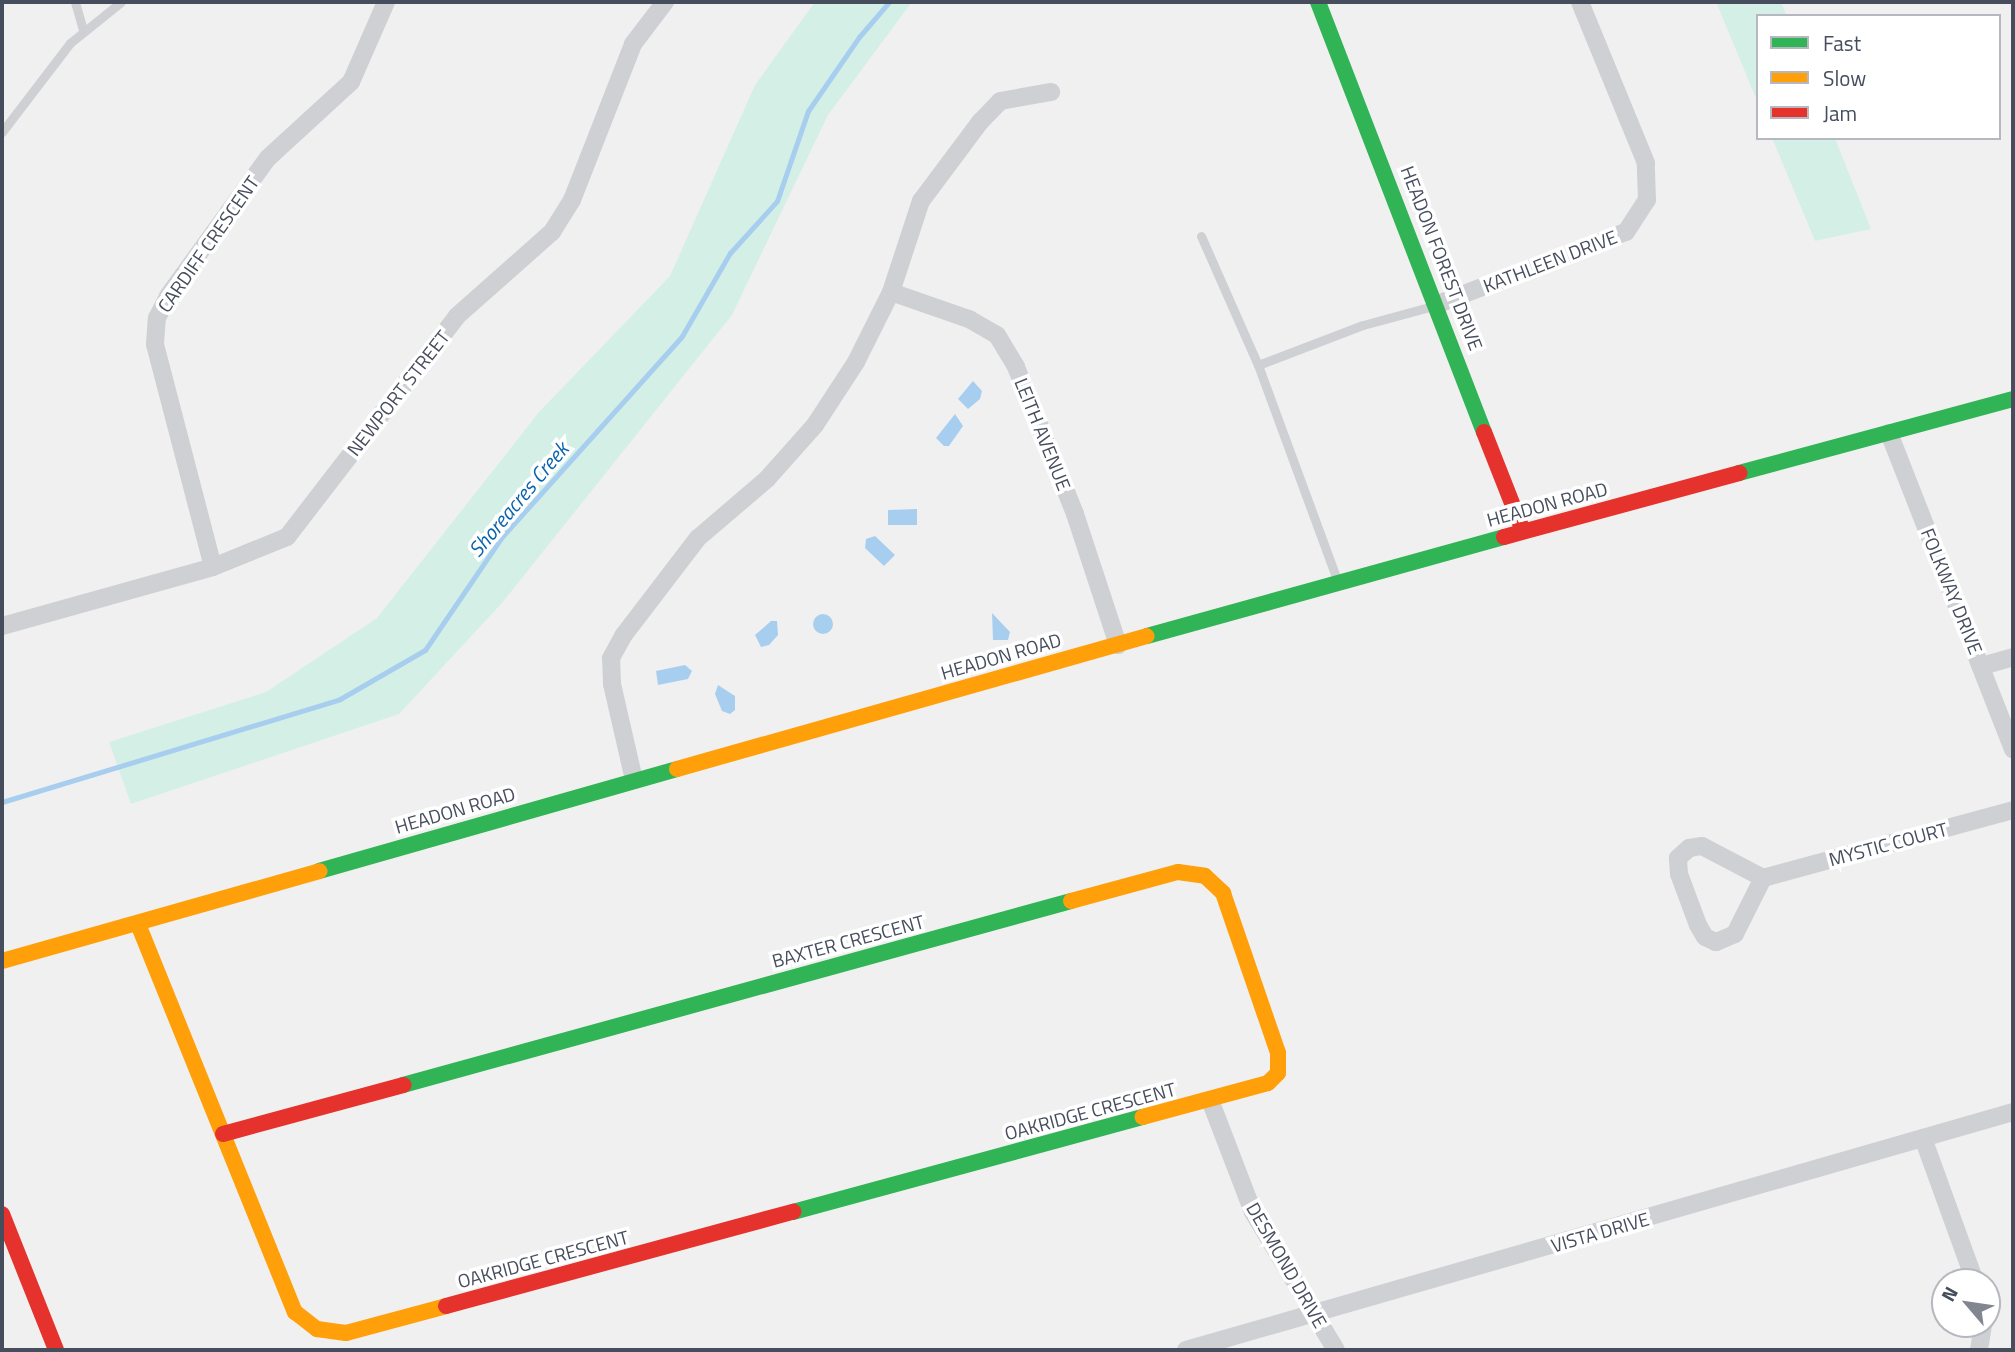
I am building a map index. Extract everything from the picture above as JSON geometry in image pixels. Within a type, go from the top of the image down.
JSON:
[{"type":"street","name":"CARDIFF CRESCENT","points":[[213,567],[155,344],[157,318],[168,296],[268,158],[351,82],[386,2]]},
{"type":"street","name":"NEWPORT STREET","points":[[2,626],[213,567],[287,537],[457,316],[552,232],[572,200],[633,44],[665,2]]},
{"type":"street","name":"HEADON FOREST DRIVE","points":[[1318,2],[1438,304],[1523,531]]},
{"type":"street","name":"KATHLEEN DRIVE","points":[[1438,304],[1626,232],[1647,200],[1646,163],[1580,2]]},
{"type":"street","points":[[634,780],[612,684],[611,658],[623,636],[698,538],[767,479],[815,425],[856,362],[891,292],[921,201],[980,122],[1000,101],[1051,92]]},
{"type":"street","name":"LEITH AVENUE","points":[[891,292],[969,319],[997,335],[1016,367],[1075,514],[1118,645]]},
{"type":"street","name":"HEADON ROAD","points":[[2,961],[634,780],[1523,531],[2013,399]]},
{"type":"street","name":"FOLKWAY DRIVE","points":[[1889,433],[2013,750]]},
{"type":"street","points":[[1982,666],[2013,657]]},
{"type":"street","name":"MYSTIC COURT","points":[[1763,878],[2013,810]]},
{"type":"street","points":[[1702,846],[1763,878],[1735,933],[1716,942],[1698,925],[1679,874],[1678,858],[1689,848],[1702,846]]},
{"type":"street","name":"BAXTER CRESCENT","points":[[223,1134],[1178,872],[1205,876],[1223,893],[1279,1053],[1278,1073],[1268,1083],[1210,1100]]},
{"type":"street","name":"OAKRIDGE CRESCENT","points":[[138,924],[295,1311],[317,1329],[346,1334],[1210,1100]]},
{"type":"street","name":"DESMOND DRIVE","points":[[1210,1100],[1253,1212],[1336,1350]]},
{"type":"street","name":"VISTA DRIVE","points":[[1186,1350],[1316,1315],[2013,1112]]},
{"type":"street","points":[[1923,1138],[1970,1268]]},
{"type":"street","points":[[2,1214],[56,1350]]},
{"type":"lane","points":[[75,2],[83,30]]},
{"type":"lane","points":[[2,132],[83,30],[121,2]]},
{"type":"lane","points":[[2,112],[12,118]]},
{"type":"lane","points":[[1201,236],[1258,365],[1338,584]]},
{"type":"lane","points":[[1258,365],[1363,325],[1438,304]]},
{"type":"green space","points":[[815,2],[912,2],[828,115],[732,315],[502,603],[399,714],[131,804],[109,742],[266,692],[377,618],[539,412],[670,276],[755,85]]},
{"type":"green space","points":[[1716,2],[1781,2],[1786,14],[1756,14],[1756,98]]},
{"type":"green space","points":[[1773,140],[1836,140],[1871,229],[1815,241]]},
{"type":"water","points":[[973,381],[982,391],[980,399],[968,409],[958,399]]},
{"type":"water","points":[[955,414],[963,426],[949,446],[944,446],[936,438]]},
{"type":"water","points":[[917,509],[917,525],[888,525],[888,510]]},
{"type":"water","points":[[875,536],[895,555],[884,566],[865,548],[866,539]]},
{"type":"water","points":[[992,613],[1010,632],[1008,640],[993,640]]},
{"type":"water","points":[[819,614],[827,614],[833,624],[827,634],[819,634],[813,628],[813,620]]},
{"type":"water","points":[[771,621],[777,621],[778,635],[769,645],[761,647],[755,635]]},
{"type":"water","points":[[685,665],[692,671],[688,679],[658,685],[656,671]]},
{"type":"water","points":[[718,685],[735,696],[735,710],[730,714],[722,711],[715,694]]},
{"type":"waterway","name":"Shoreacres Creek","points":[[2,802],[340,699],[425,650],[501,538],[682,336],[730,253],[777,201],[808,111],[859,37],[889,2]]},
{"type":"traffic: fast","points":[[1318,2],[1484,432]]},
{"type":"traffic: fast","points":[[1739,473],[2013,399]]},
{"type":"traffic: fast","points":[[1147,636],[1504,537]]},
{"type":"traffic: fast","points":[[319,871],[677,769]]},
{"type":"traffic: fast","points":[[403,1085],[1071,901]]},
{"type":"traffic: fast","points":[[793,1212],[1143,1117]]},
{"type":"traffic: slow","points":[[677,769],[1147,636]]},
{"type":"traffic: slow","points":[[2,961],[319,871]]},
{"type":"traffic: slow","points":[[1071,901],[1178,872],[1205,876],[1223,893],[1278,1053],[1278,1073],[1268,1083],[1143,1117]]},
{"type":"traffic: slow","points":[[138,924],[295,1312],[317,1329],[346,1333],[446,1306]]},
{"type":"traffic: jam","points":[[1484,432],[1523,531]]},
{"type":"traffic: jam","points":[[1504,537],[1739,473]]},
{"type":"traffic: jam","points":[[223,1134],[403,1085]]},
{"type":"traffic: jam","points":[[446,1306],[793,1212]]},
{"type":"traffic: jam","points":[[2,1214],[56,1350]]}]
